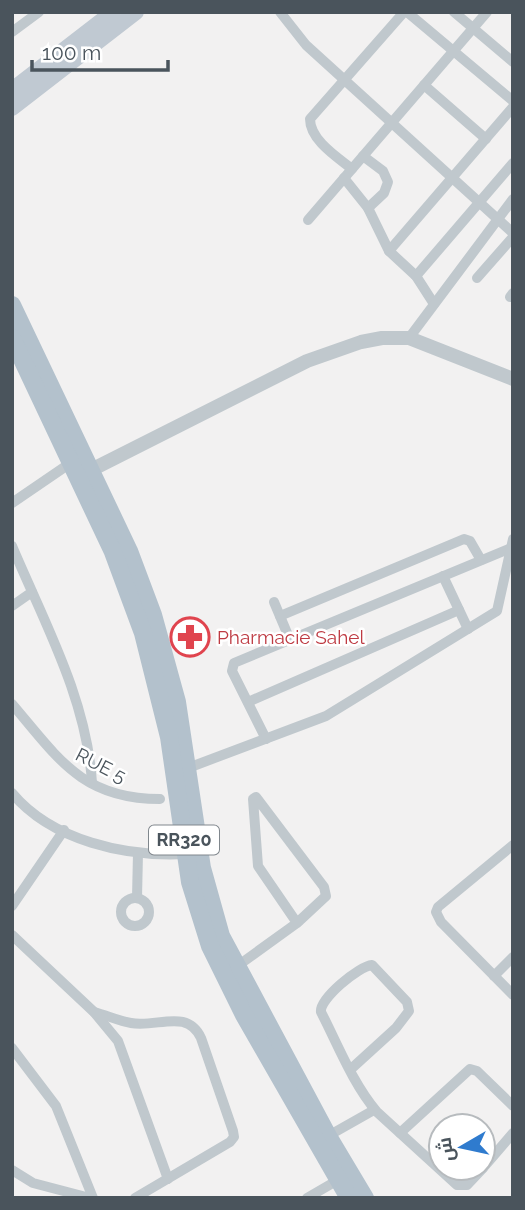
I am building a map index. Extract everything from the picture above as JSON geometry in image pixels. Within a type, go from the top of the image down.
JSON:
[{"type":"main road","points":[[12,90],[113,12]]},
{"type":"main road","points":[[12,108],[136,12]]},
{"type":"main road","name":"RR320","points":[[12,305],[135,565],[153,615],[177,702],[205,882],[221,936],[326,1133],[365,1198]]},
{"type":"main road","name":"RR320","points":[[12,338],[72,462],[122,575],[153,667],[169,737],[185,854],[196,907],[214,958],[349,1198]]},
{"type":"street","points":[[12,32],[39,12]]},
{"type":"street","points":[[352,169],[330,151],[310,125],[310,119],[406,12],[513,101]]},
{"type":"street","points":[[454,12],[513,62]]},
{"type":"street","points":[[308,220],[488,12]]},
{"type":"street","points":[[286,15],[306,45],[513,235],[477,278]]},
{"type":"street","points":[[424,85],[486,139]]},
{"type":"street","points":[[389,251],[513,107]]},
{"type":"street","points":[[363,156],[383,170],[388,182],[384,193],[368,208]]},
{"type":"street","points":[[416,276],[513,163]]},
{"type":"street","points":[[344,178],[368,208],[389,251],[416,276],[434,304]]},
{"type":"street","points":[[409,338],[496,218],[513,199]]},
{"type":"street","points":[[91,470],[307,361],[362,342],[382,338],[409,338],[513,379]]},
{"type":"street","points":[[12,503],[72,462]]},
{"type":"street","points":[[280,616],[464,539],[470,541],[481,560]]},
{"type":"street","points":[[188,768],[331,713],[468,629],[500,606],[512,544]]},
{"type":"street","points":[[266,738],[231,667],[481,560],[512,544]]},
{"type":"street","points":[[12,545],[80,709],[89,740],[92,783]]},
{"type":"street","points":[[443,576],[468,629]]},
{"type":"street","points":[[12,606],[32,592]]},
{"type":"street","points":[[274,602],[290,640]]},
{"type":"street","points":[[248,702],[459,610]]},
{"type":"street","name":"RUE 5","points":[[12,704],[63,765],[92,783],[125,797],[160,799]]},
{"type":"street","points":[[12,793],[33,813],[64,830],[107,848],[138,853],[185,854]]},
{"type":"street","points":[[236,967],[297,923],[322,902],[326,892],[260,800],[254,798],[258,866],[297,923]]},
{"type":"street","points":[[12,906],[64,830]]},
{"type":"street","points":[[513,845],[436,910],[441,922],[513,995]]},
{"type":"street","points":[[137,898],[138,853]]},
{"type":"street","points":[[12,935],[94,1012],[118,1041],[168,1179]]},
{"type":"street","points":[[494,976],[513,957]]},
{"type":"street","points":[[351,1069],[396,1028],[409,1011],[407,1002],[372,965],[362,967],[321,1004],[321,1012],[351,1069],[373,1107],[427,1158]]},
{"type":"street","points":[[94,1012],[133,1024],[183,1021],[193,1025],[233,1131],[234,1138],[230,1143],[135,1198]]},
{"type":"street","points":[[118,1041],[133,1024]]},
{"type":"street","points":[[12,1048],[56,1106],[91,1198]]},
{"type":"street","points":[[400,1133],[470,1069],[477,1071],[513,1106]]},
{"type":"street","points":[[326,1133],[373,1107]]},
{"type":"street","points":[[497,1152],[513,1133]]},
{"type":"street","points":[[12,1170],[33,1183],[91,1198]]},
{"type":"street","points":[[307,1198],[338,1180]]},
{"type":"street","points":[[454,1182],[457,1185],[471,1182]]},
{"type":"place","name":"Pharmacie Sahel","points":[[190,637]]}]
